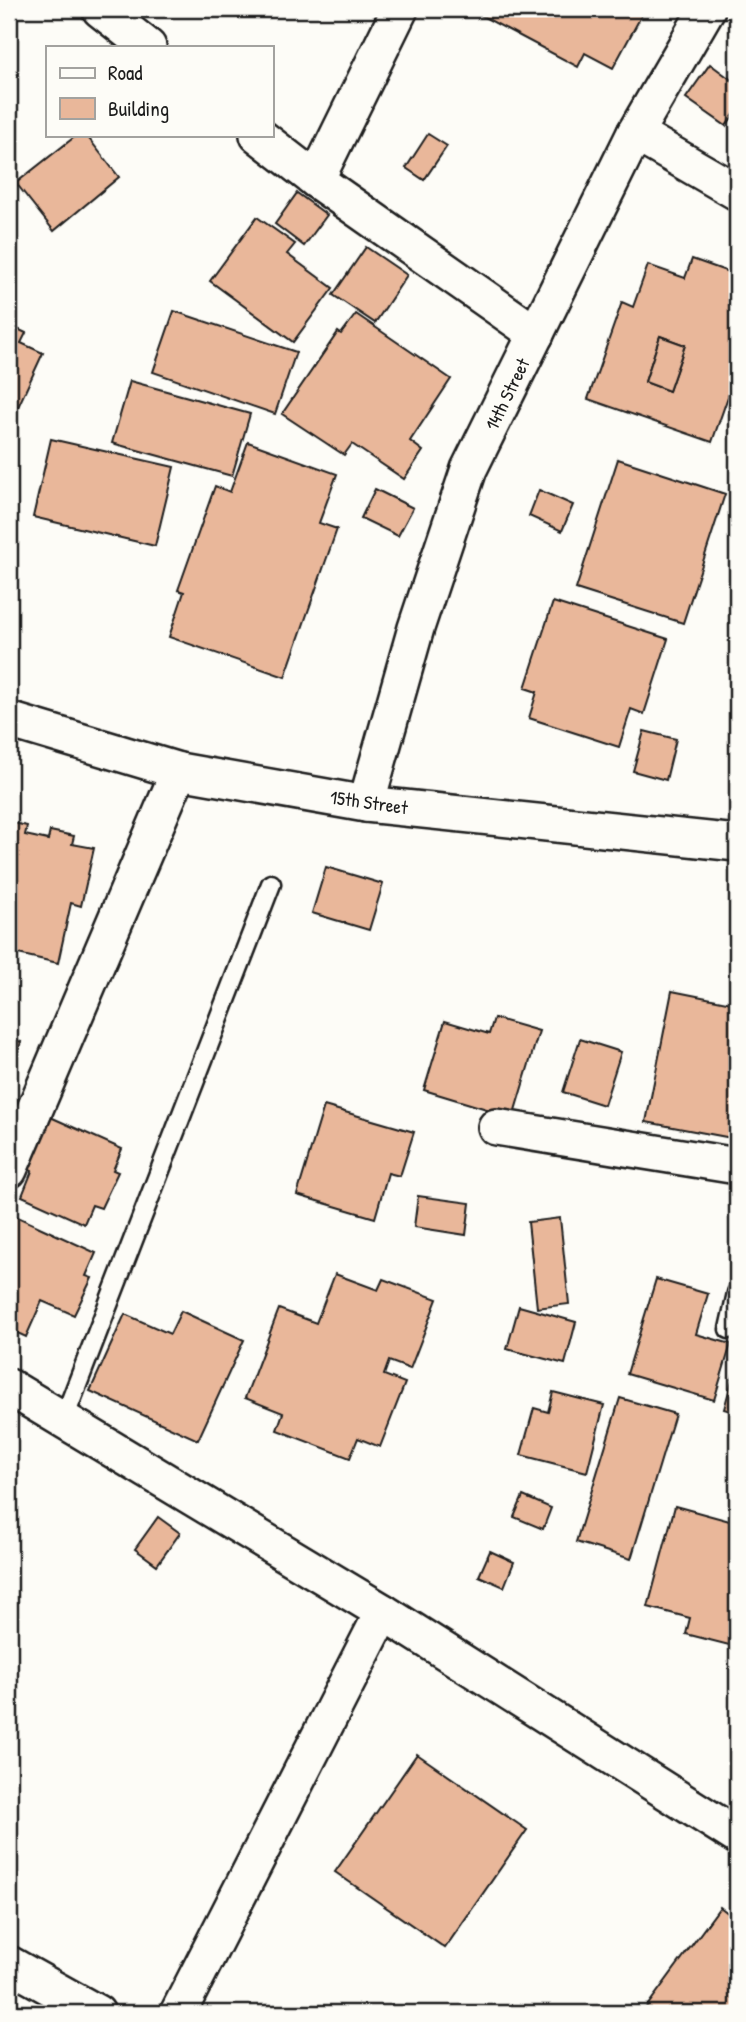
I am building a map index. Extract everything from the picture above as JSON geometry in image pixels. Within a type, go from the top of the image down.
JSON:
[{"type":"street","points":[[100,9],[147,46]]},
{"type":"street","points":[[316,180],[400,9]]},
{"type":"street","name":"14th Street","points":[[366,804],[416,628],[469,469],[635,133],[707,9]]},
{"type":"street","points":[[635,133],[737,192]]},
{"type":"street","points":[[259,136],[316,180],[536,334]]},
{"type":"street","name":"15th Street","points":[[9,720],[179,771],[366,804],[737,843]]},
{"type":"street","points":[[9,1170],[179,771]]},
{"type":"street","points":[[496,1127],[737,1166]]},
{"type":"street","points":[[9,1387],[383,1612],[737,1836]]},
{"type":"street","points":[[178,2013],[383,1612]]},
{"type":"street","points":[[9,1964],[97,2013]]},
{"type":"lane","points":[[63,1421],[271,884]]},
{"type":"lane","points":[[729,1329],[737,1293]]},
{"type":"building","points":[[469,9],[645,9],[613,68],[585,53],[578,67]]},
{"type":"building","points":[[710,64],[737,84],[737,110],[726,126],[686,98]]},
{"type":"building","points":[[428,134],[447,146],[424,180],[406,168]]},
{"type":"building","points":[[76,136],[87,136],[119,177],[54,231],[16,183]]},
{"type":"building","points":[[297,193],[327,215],[304,246],[275,224]]},
{"type":"building","points":[[257,217],[295,244],[287,254],[333,288],[293,342],[210,281]]},
{"type":"building","points":[[366,247],[407,275],[375,323],[333,295]]},
{"type":"building","points":[[692,259],[737,275],[737,371],[712,442],[588,399],[622,302],[633,307],[648,265],[685,278]],"holes":[[[660,336],[685,345],[669,391],[645,382]]]},
{"type":"building","points":[[174,311],[296,352],[275,414],[153,372]]},
{"type":"building","points":[[356,314],[451,379],[410,441],[423,451],[404,479],[352,444],[344,455],[282,414],[338,332],[341,334]]},
{"type":"building","points":[[9,325],[26,333],[21,343],[43,353],[18,407],[9,403]]},
{"type":"building","points":[[660,336],[685,345],[669,391],[645,382]]},
{"type":"building","points":[[130,381],[250,414],[232,476],[112,443]]},
{"type":"building","points":[[51,439],[174,467],[155,546],[33,517]]},
{"type":"building","points":[[248,442],[337,474],[319,523],[337,529],[285,677],[169,637],[184,592],[178,590],[215,486],[230,492]]},
{"type":"building","points":[[618,459],[725,494],[683,623],[576,589]]},
{"type":"building","points":[[375,489],[413,508],[398,536],[361,518]]},
{"type":"building","points":[[539,490],[573,505],[562,531],[529,516]]},
{"type":"building","points":[[553,602],[668,639],[644,714],[631,709],[619,747],[529,718],[537,692],[525,688]]},
{"type":"building","points":[[644,731],[676,739],[666,780],[633,771]]},
{"type":"building","points":[[9,822],[27,826],[25,835],[48,840],[50,831],[74,836],[72,844],[94,848],[81,906],[71,903],[58,963],[9,952]]},
{"type":"building","points":[[326,867],[383,884],[369,930],[312,913]]},
{"type":"building","points":[[672,991],[737,1004],[737,1139],[646,1122]]},
{"type":"building","points":[[494,1018],[539,1031],[513,1117],[424,1090],[445,1021],[489,1034]]},
{"type":"building","points":[[9,1038],[21,1042],[9,1077]]},
{"type":"building","points":[[580,1039],[621,1052],[604,1105],[563,1092]]},
{"type":"building","points":[[324,1106],[414,1132],[400,1176],[388,1173],[375,1218],[297,1195]]},
{"type":"building","points":[[46,1115],[122,1149],[113,1170],[118,1172],[101,1208],[92,1205],[84,1224],[22,1196],[32,1171],[23,1167]]},
{"type":"building","points":[[418,1196],[470,1203],[466,1235],[414,1227]]},
{"type":"building","points":[[9,1213],[96,1253],[86,1276],[92,1278],[74,1315],[42,1301],[26,1337],[9,1329]]},
{"type":"building","points":[[560,1218],[569,1304],[537,1308],[528,1222]]},
{"type":"building","points":[[335,1274],[378,1290],[383,1279],[437,1299],[410,1369],[389,1361],[384,1375],[405,1383],[380,1447],[358,1438],[350,1458],[277,1430],[283,1413],[245,1398],[279,1309],[316,1323]]},
{"type":"building","points":[[656,1279],[708,1294],[696,1334],[731,1344],[714,1400],[627,1374]]},
{"type":"building","points":[[519,1306],[576,1322],[565,1364],[507,1349]]},
{"type":"building","points":[[181,1311],[244,1340],[198,1440],[90,1391],[125,1314],[170,1334]]},
{"type":"building","points":[[737,1362],[737,1413],[724,1409]]},
{"type":"building","points":[[553,1392],[604,1405],[587,1472],[521,1455],[534,1408],[548,1412]]},
{"type":"building","points":[[620,1398],[675,1414],[631,1559],[576,1542]]},
{"type":"building","points":[[523,1496],[551,1508],[543,1529],[514,1517]]},
{"type":"building","points":[[675,1506],[737,1523],[737,1647],[686,1634],[690,1618],[648,1607]]},
{"type":"building","points":[[158,1517],[180,1533],[157,1565],[135,1549]]},
{"type":"building","points":[[490,1551],[514,1562],[504,1587],[479,1576]]},
{"type":"building","points":[[417,1754],[527,1830],[445,1948],[335,1872]]},
{"type":"building","points":[[720,1907],[737,1920],[737,1937],[734,1942],[737,1945],[737,2004],[731,2013],[642,2013]]}]
